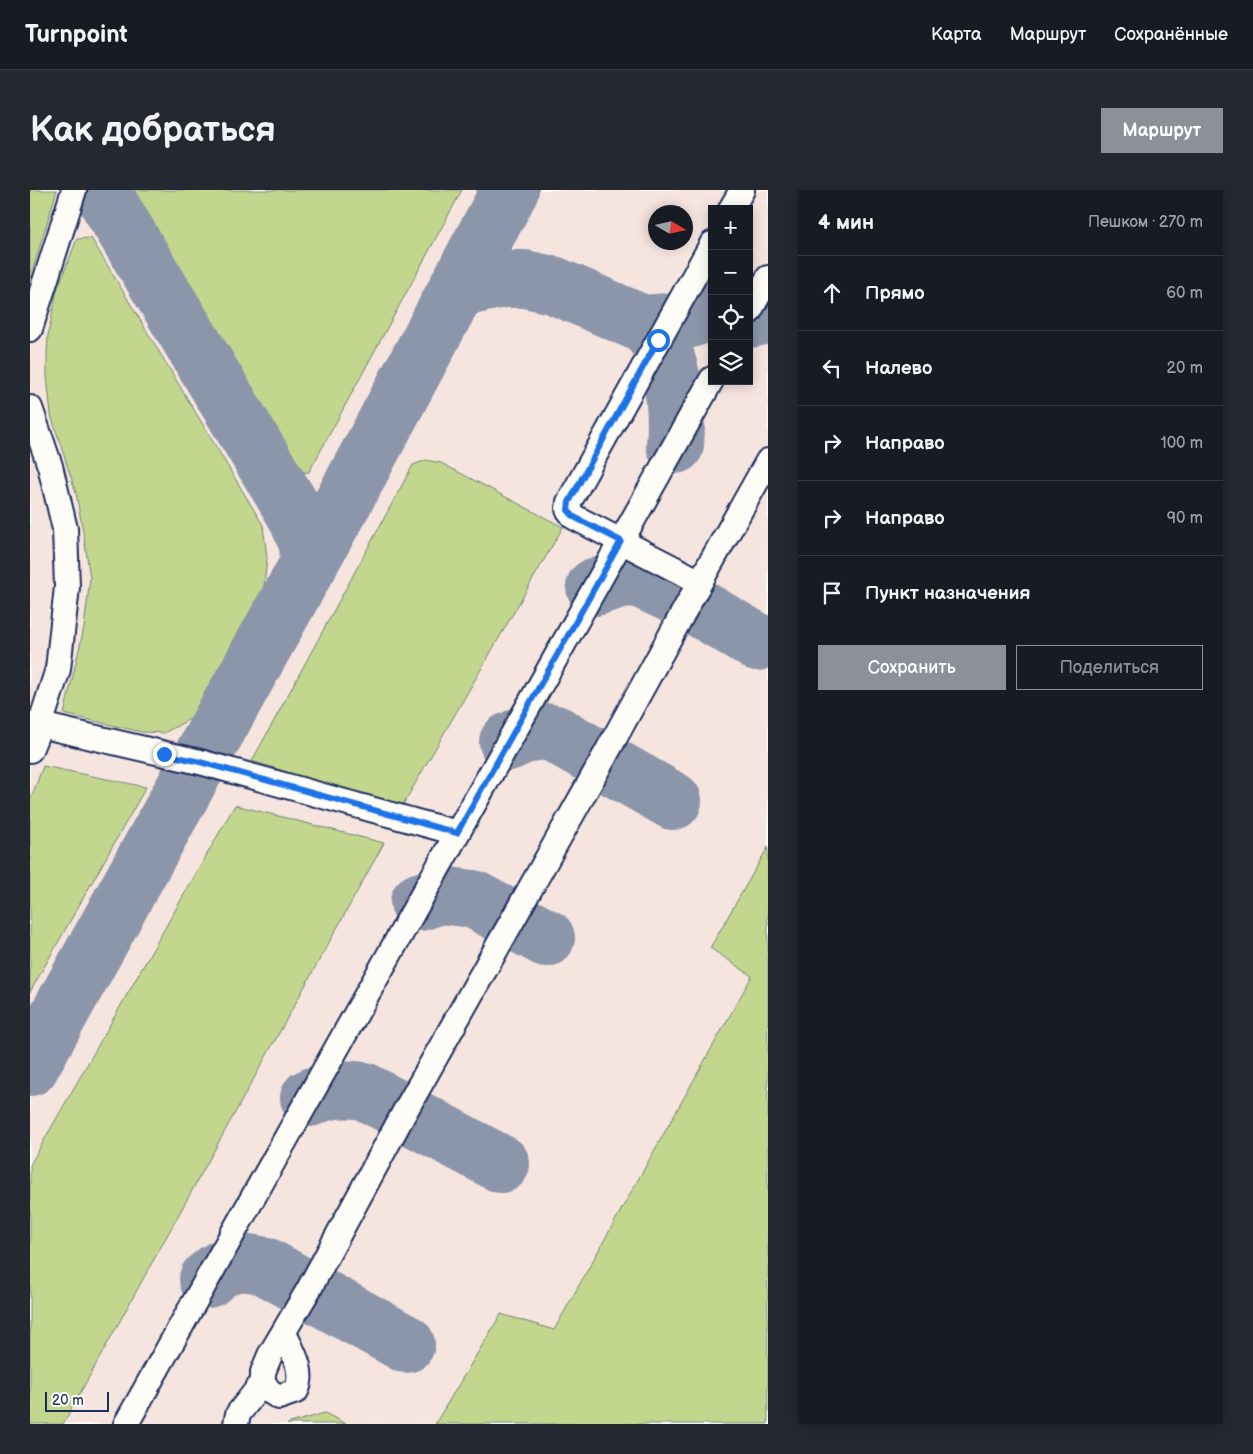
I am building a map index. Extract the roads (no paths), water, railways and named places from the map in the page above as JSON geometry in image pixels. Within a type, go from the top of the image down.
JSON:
[{"type":"lane","points":[[30,329],[74,190]]},
{"type":"lane","points":[[733,205],[742,190]]},
{"type":"lane","points":[[700,582],[574,517],[568,510],[569,502],[709,250]]},
{"type":"lane","points":[[753,305],[768,278]]},
{"type":"lane","points":[[126,1424],[709,385]]},
{"type":"lane","points":[[30,750],[35,724],[58,669],[67,587],[65,529],[50,466],[32,420]]},
{"type":"lane","points":[[284,1334],[300,1370],[300,1384],[296,1391],[279,1397],[269,1391],[263,1382],[263,1372],[270,1355],[284,1334],[409,1104],[598,769],[768,461]]},
{"type":"lane","points":[[35,724],[200,762],[457,833]]},
{"type":"lane","points":[[236,1424],[238,1414],[263,1382]]}]
